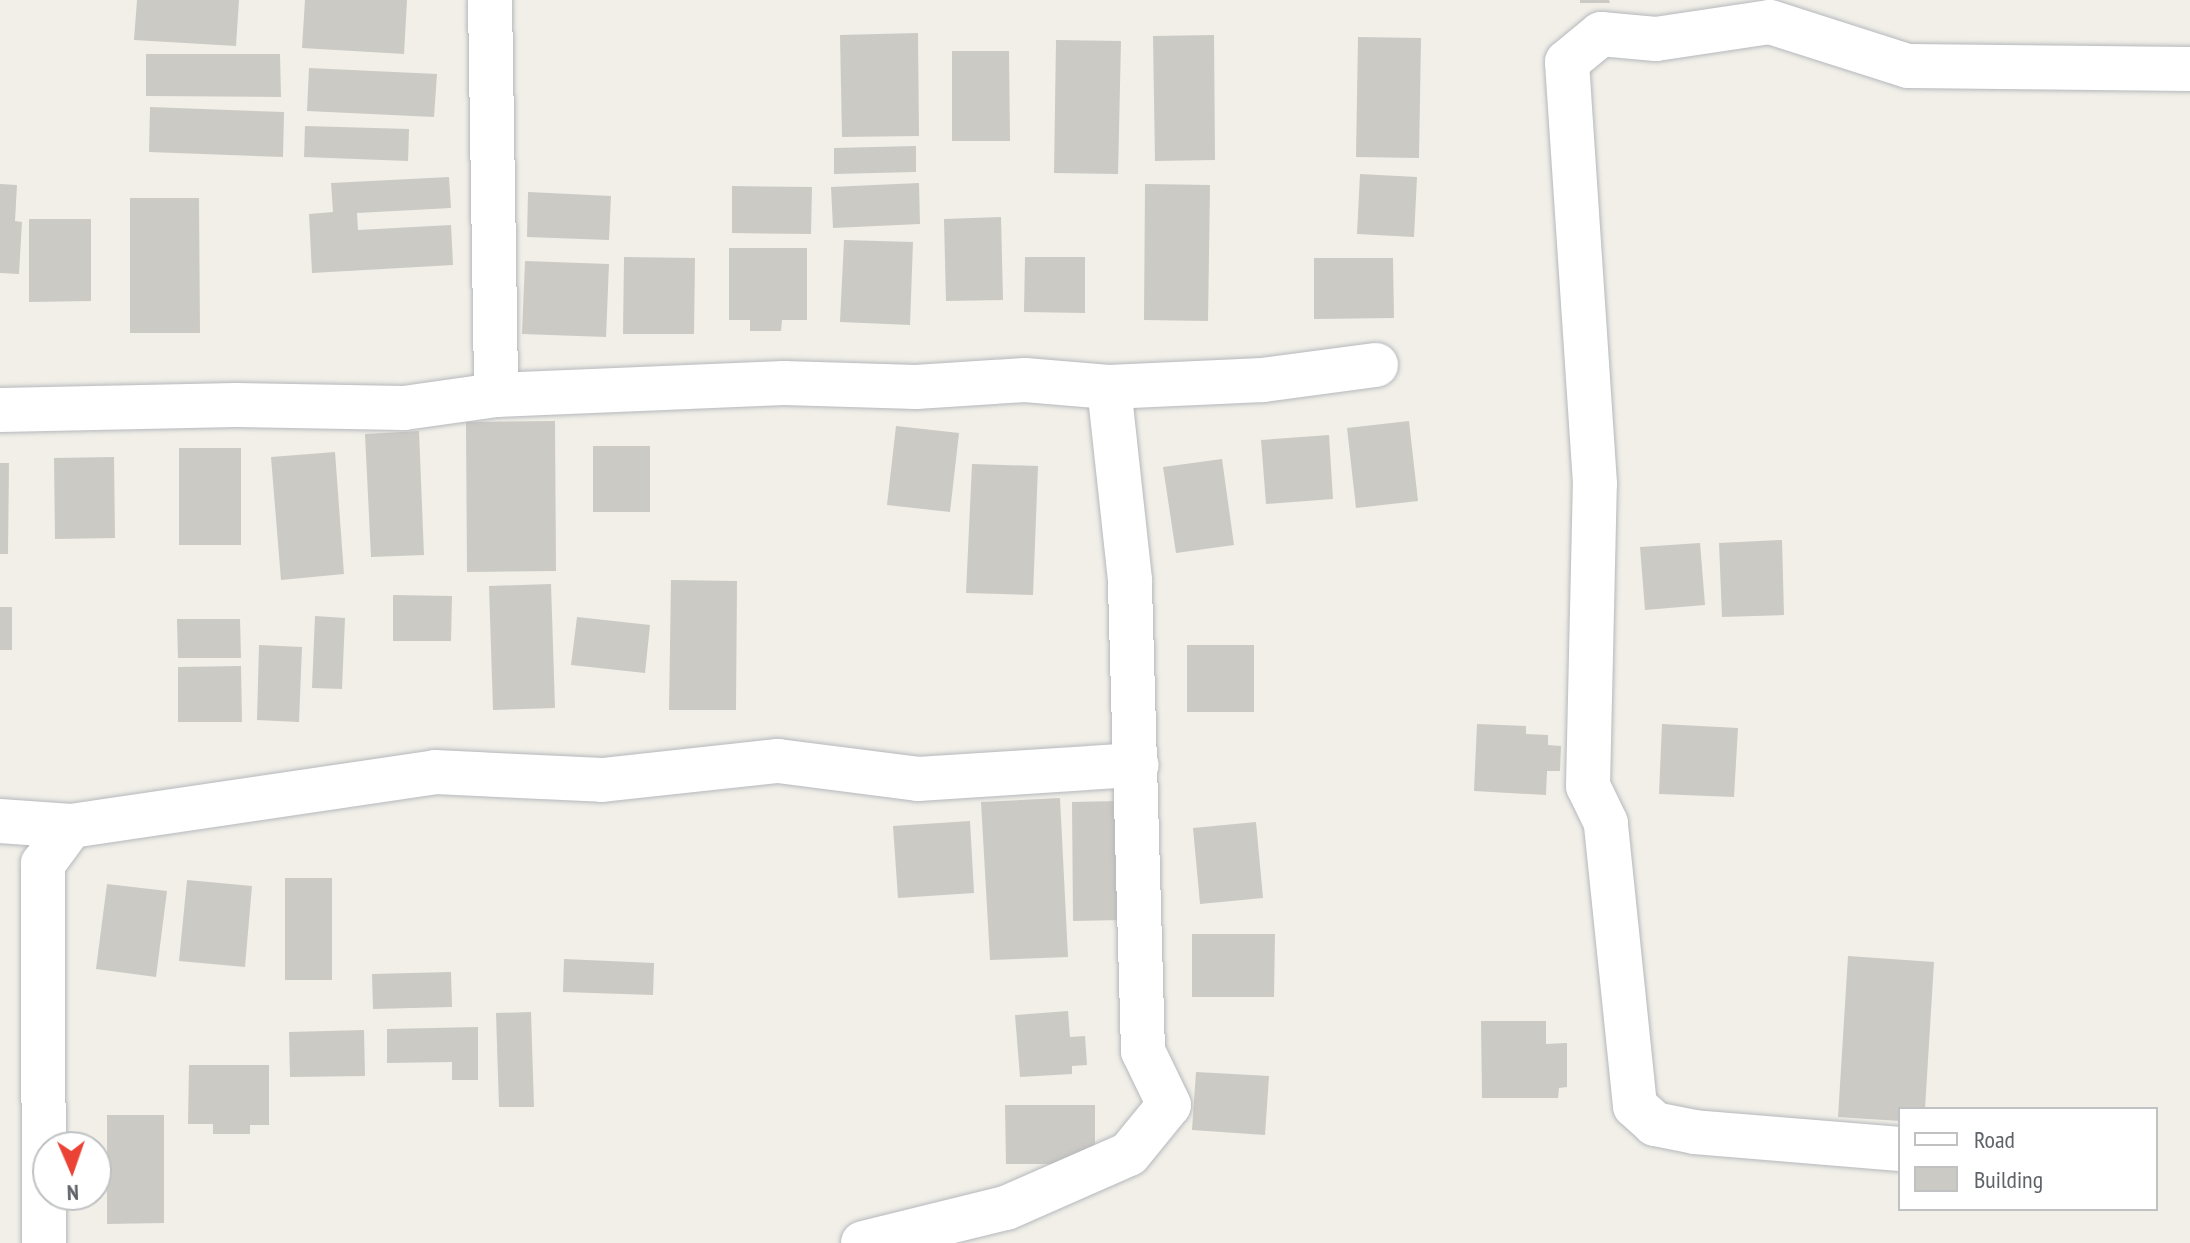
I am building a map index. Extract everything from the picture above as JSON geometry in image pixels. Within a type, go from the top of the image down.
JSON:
[{"type":"street","points":[[490,0],[496,395]]},
{"type":"street","points":[[1898,1149],[1695,1132],[1655,1124],[1635,1106],[1606,823],[1588,786],[1595,484],[1567,62],[1601,34],[1656,39],[1771,11],[1908,66],[2190,69]]},
{"type":"street","points":[[0,410],[404,408],[496,395],[784,383],[916,387],[1025,380],[1109,387],[1263,380],[1376,365]]},
{"type":"street","points":[[863,1243],[1006,1208],[1129,1154],[1169,1105],[1143,1051],[1130,580],[1109,387]]},
{"type":"street","points":[[0,821],[71,826],[435,772],[602,780],[778,761],[918,779],[1137,765]]},
{"type":"street","points":[[44,1243],[43,864],[71,826]]},
{"type":"building","points":[[137,0],[239,0],[236,46],[134,40]]},
{"type":"building","points":[[305,0],[407,0],[404,54],[302,48]]},
{"type":"building","points":[[1580,0],[1609,0],[1610,3],[1580,3]]},
{"type":"building","points":[[918,33],[919,136],[842,137],[840,35]]},
{"type":"building","points":[[1214,35],[1215,160],[1155,161],[1153,36]]},
{"type":"building","points":[[1358,37],[1421,38],[1419,158],[1356,157]]},
{"type":"building","points":[[1056,40],[1121,41],[1118,174],[1054,173]]},
{"type":"building","points":[[952,51],[1009,51],[1010,141],[952,141]]},
{"type":"building","points":[[146,54],[280,54],[281,97],[146,96]]},
{"type":"building","points":[[309,68],[437,74],[434,117],[307,111]]},
{"type":"building","points":[[150,107],[284,112],[283,157],[149,152]]},
{"type":"building","points":[[305,126],[409,129],[408,161],[304,157]]},
{"type":"building","points":[[916,146],[916,172],[834,174],[834,148]]},
{"type":"building","points":[[1360,174],[1417,177],[1414,237],[1357,234]]},
{"type":"building","points":[[449,177],[451,208],[357,213],[358,230],[451,225],[453,265],[312,273],[309,214],[333,212],[331,183]]},
{"type":"building","points":[[919,183],[920,224],[833,228],[831,187]]},
{"type":"building","points":[[0,184],[17,185],[15,221],[22,222],[19,274],[0,273]]},
{"type":"building","points":[[1145,184],[1210,185],[1208,321],[1144,320]]},
{"type":"building","points":[[732,186],[812,187],[811,234],[732,233]]},
{"type":"building","points":[[528,192],[611,196],[609,240],[527,237]]},
{"type":"building","points":[[130,198],[199,198],[200,333],[130,333]]},
{"type":"building","points":[[1001,217],[1003,300],[946,301],[944,219]]},
{"type":"building","points":[[29,219],[91,219],[91,301],[29,302]]},
{"type":"building","points":[[844,240],[913,242],[910,325],[840,322]]},
{"type":"building","points":[[729,248],[807,248],[807,320],[782,320],[781,331],[750,331],[750,320],[729,320]]},
{"type":"building","points":[[624,257],[695,258],[694,334],[623,334]]},
{"type":"building","points":[[1025,257],[1085,257],[1085,313],[1024,312]]},
{"type":"building","points":[[1314,258],[1393,258],[1394,318],[1314,319]]},
{"type":"building","points":[[525,261],[609,264],[606,337],[522,334]]},
{"type":"building","points":[[555,421],[556,571],[467,572],[466,422]]},
{"type":"building","points":[[1409,421],[1418,501],[1356,508],[1347,428]]},
{"type":"building","points":[[896,426],[959,433],[950,512],[887,505]]},
{"type":"building","points":[[419,431],[424,555],[371,557],[365,434]]},
{"type":"building","points":[[1329,435],[1333,499],[1266,504],[1261,440]]},
{"type":"building","points":[[593,446],[650,446],[650,512],[593,512]]},
{"type":"building","points":[[179,448],[241,448],[241,545],[179,545]]},
{"type":"building","points":[[335,452],[344,574],[281,580],[271,457]]},
{"type":"building","points":[[114,457],[115,538],[55,539],[54,458]]},
{"type":"building","points":[[1222,459],[1234,545],[1176,553],[1163,467]]},
{"type":"building","points":[[0,463],[9,463],[8,554],[0,554]]},
{"type":"building","points":[[972,464],[1038,466],[1033,595],[966,593]]},
{"type":"building","points":[[1782,540],[1784,615],[1722,617],[1719,543]]},
{"type":"building","points":[[1700,543],[1705,605],[1645,610],[1640,547]]},
{"type":"building","points":[[671,580],[737,581],[736,710],[669,710]]},
{"type":"building","points":[[551,584],[555,708],[493,710],[489,586]]},
{"type":"building","points":[[393,595],[452,596],[451,641],[393,641]]},
{"type":"building","points":[[0,607],[12,607],[12,650],[0,650]]},
{"type":"building","points":[[315,616],[345,618],[342,689],[312,688]]},
{"type":"building","points":[[577,617],[650,625],[645,673],[571,665]]},
{"type":"building","points":[[177,619],[240,619],[241,658],[178,658]]},
{"type":"building","points":[[259,645],[302,647],[299,722],[257,720]]},
{"type":"building","points":[[1187,645],[1254,645],[1254,712],[1187,712]]},
{"type":"building","points":[[241,666],[242,722],[178,722],[178,667]]},
{"type":"building","points":[[1477,724],[1526,726],[1526,734],[1548,735],[1548,745],[1561,746],[1560,771],[1547,771],[1546,795],[1474,791]]},
{"type":"building","points":[[1662,724],[1738,728],[1734,797],[1659,794]]},
{"type":"building","points":[[1060,798],[1068,957],[990,960],[981,802]]},
{"type":"building","points":[[1119,801],[1121,920],[1073,921],[1072,802]]},
{"type":"building","points":[[970,821],[974,893],[898,898],[893,826]]},
{"type":"building","points":[[1256,822],[1263,898],[1200,904],[1193,828]]},
{"type":"building","points":[[285,878],[332,878],[332,980],[285,980]]},
{"type":"building","points":[[187,880],[252,886],[245,967],[179,961]]},
{"type":"building","points":[[107,884],[167,891],[156,977],[96,969]]},
{"type":"building","points":[[1192,934],[1275,934],[1274,997],[1192,997]]},
{"type":"building","points":[[1848,956],[1934,962],[1925,1107],[1898,1107],[1898,1121],[1838,1117]]},
{"type":"building","points":[[564,959],[654,963],[653,995],[563,992]]},
{"type":"building","points":[[451,972],[452,1007],[373,1009],[372,974]]},
{"type":"building","points":[[1068,1011],[1070,1037],[1085,1036],[1087,1065],[1072,1066],[1072,1074],[1020,1077],[1015,1015]]},
{"type":"building","points":[[531,1012],[534,1107],[499,1107],[496,1013]]},
{"type":"building","points":[[1481,1021],[1546,1021],[1546,1044],[1567,1043],[1567,1087],[1559,1088],[1558,1098],[1482,1098]]},
{"type":"building","points":[[478,1027],[478,1080],[452,1080],[452,1062],[387,1063],[387,1029]]},
{"type":"building","points":[[364,1030],[365,1076],[290,1077],[289,1032]]},
{"type":"building","points":[[189,1065],[269,1065],[269,1125],[250,1125],[250,1134],[213,1134],[213,1124],[188,1124]]},
{"type":"building","points":[[1196,1072],[1269,1076],[1265,1135],[1192,1130]]},
{"type":"building","points":[[1005,1105],[1095,1105],[1095,1164],[1006,1164]]},
{"type":"building","points":[[107,1115],[164,1115],[164,1223],[107,1224],[107,1211],[112,1211],[112,1131],[107,1131]]}]
